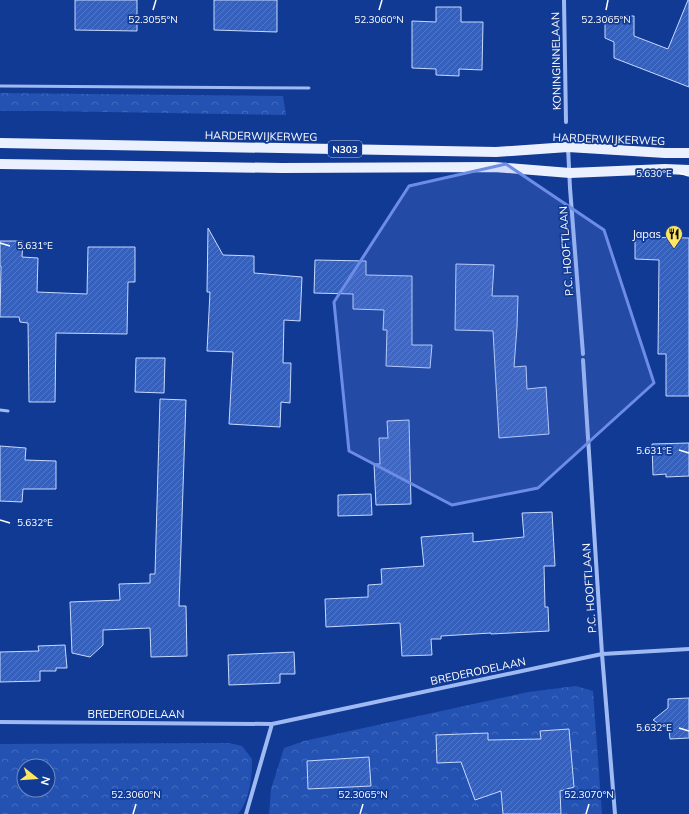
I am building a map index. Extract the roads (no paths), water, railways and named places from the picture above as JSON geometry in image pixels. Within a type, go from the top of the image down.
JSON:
[{"type":"main road","name":"HARDERWIJKERWEG","points":[[0,143],[496,152],[568,147],[689,153]]},
{"type":"main road","name":"N303","points":[[0,164],[282,168],[494,167],[570,173],[665,169],[689,170]]},
{"type":"street","name":"KONINGINNELAAN","points":[[564,0],[566,122]]},
{"type":"street","name":"P.C. HOOFTLAAN","points":[[568,147],[583,354]]},
{"type":"street","name":"P.C. HOOFTLAAN","points":[[583,360],[602,654],[615,814]]},
{"type":"street","name":"BREDERODELAAN","points":[[0,722],[272,724],[602,654],[689,649]]},
{"type":"street","points":[[246,814],[272,724]]},
{"type":"lane","points":[[0,86],[309,88]]},
{"type":"lane","points":[[0,410],[8,411]]},
{"type":"place","name":"Japas","points":[[674,249]]}]
